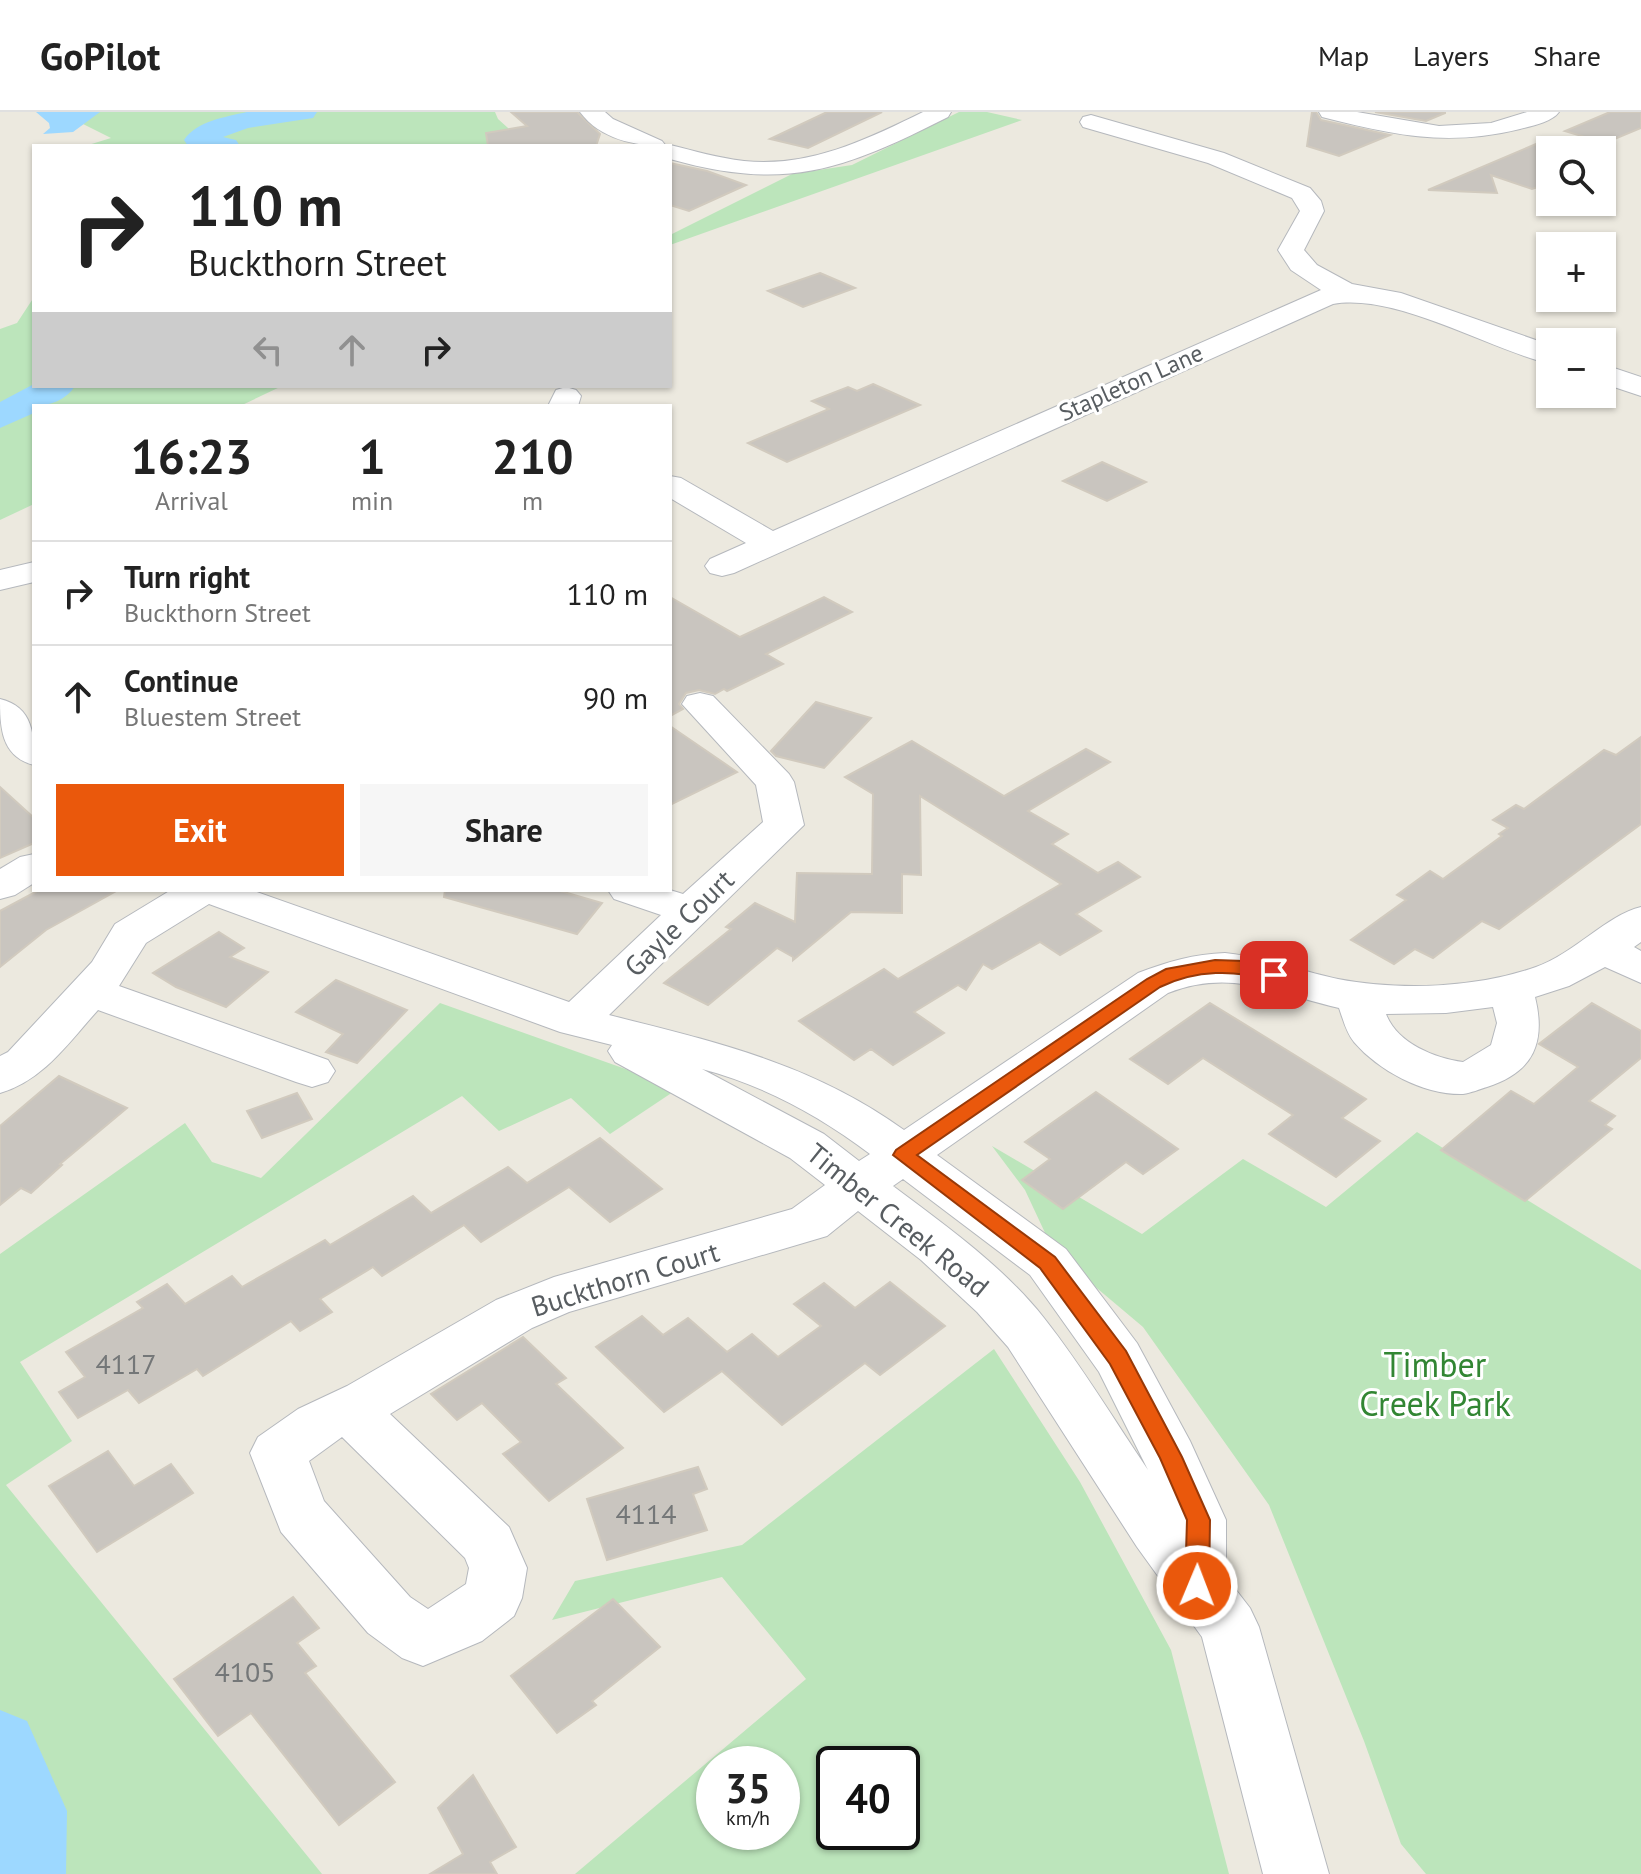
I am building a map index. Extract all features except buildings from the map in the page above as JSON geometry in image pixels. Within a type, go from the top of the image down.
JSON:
[{"type":"street","points":[[593,114],[624,112]]},
{"type":"street","points":[[672,153],[732,167],[786,169],[816,166],[869,148],[940,112]]},
{"type":"street","points":[[1330,112],[1398,129],[1456,135],[1485,132],[1548,112]]},
{"type":"street","points":[[593,114],[651,144]]},
{"type":"street","points":[[1091,122],[1216,158],[1301,193],[1312,211],[1291,250],[1294,259],[1307,271],[1348,293]]},
{"type":"street","name":"Stapleton Lane","points":[[722,566],[1326,297],[1348,293],[1391,299],[1536,350]]},
{"type":"street","points":[[1616,378],[1641,387]]},
{"type":"street","points":[[672,486],[771,544]]},
{"type":"street","points":[[0,580],[32,572]]},
{"type":"street","name":"Gayle Court","points":[[576,1021],[784,825],[775,782],[700,704]]},
{"type":"street","points":[[0,711],[32,751]]},
{"type":"street","points":[[0,886],[32,867]]},
{"type":"street","points":[[11,1057],[90,991],[108,971],[130,934],[198,892]]},
{"type":"street","name":"Timber Creek Road","points":[[217,892],[576,1021],[689,1049],[781,1080],[852,1116],[1048,1262],[1118,1358],[1170,1457],[1198,1520],[1197,1586]]},
{"type":"street","points":[[635,892],[690,911]]},
{"type":"street","name":"Buckthorn Court","points":[[348,1408],[361,1405],[514,1314],[554,1297],[809,1223],[859,1185],[1153,983],[1173,974],[1215,966],[1244,967],[1337,994],[1411,1000],[1479,996],[1623,959],[1641,920]]},
{"type":"street","points":[[1357,995],[1370,1031],[1406,1062],[1437,1074],[1464,1078],[1483,1072],[1505,1059],[1513,1049],[1519,1023],[1511,987]]},
{"type":"street","points":[[90,991],[312,1071]]},
{"type":"street","name":"Timber Creek Road","points":[[576,1021],[786,1132],[939,1247],[995,1298],[1026,1333],[1197,1586],[1229,1627],[1296,1874]]},
{"type":"green space","points":[[59,112],[495,112],[498,119],[526,144],[92,144],[111,138]]},
{"type":"green space","points":[[959,112],[987,112],[1022,120],[672,244],[672,234],[792,174],[852,165]]},
{"type":"green space","points":[[32,300],[32,388],[278,388],[244,404],[32,404],[32,505],[0,520],[0,329],[17,323]]},
{"type":"green space","points":[[440,1003],[679,1088],[610,1134],[571,1098],[499,1131],[462,1096],[20,1362],[72,1441],[6,1485],[322,1874],[0,1874],[0,1254],[185,1123],[212,1162],[261,1178]]},
{"type":"green space","name":"Timber Creek Park","points":[[1417,1132],[1641,1270],[1641,1874],[1426,1874],[1401,1844],[1364,1741],[1269,1505],[1143,1327],[1054,1252],[1025,1190],[992,1146],[1142,1234],[1243,1159],[1326,1207]]},
{"type":"green space","points":[[994,1349],[1080,1482],[1171,1650],[1229,1874],[575,1874],[696,1772],[696,1850],[800,1850],[800,1746],[727,1746],[806,1679],[722,1577],[552,1620],[575,1581],[742,1545]]},
{"type":"water","points":[[36,112],[100,112],[73,132],[43,134],[50,128],[49,123]]},
{"type":"waterway","points":[[217,144],[198,140],[234,123],[303,112]]},
{"type":"waterway","points":[[0,417],[53,388]]},
{"type":"waterway","points":[[0,1746],[28,1811],[26,1874]]},
{"type":"route","points":[[1197,1586],[1198,1520],[1170,1457],[1118,1358],[1048,1262],[903,1155],[1153,983],[1173,974],[1215,966],[1244,967],[1274,975]]}]
